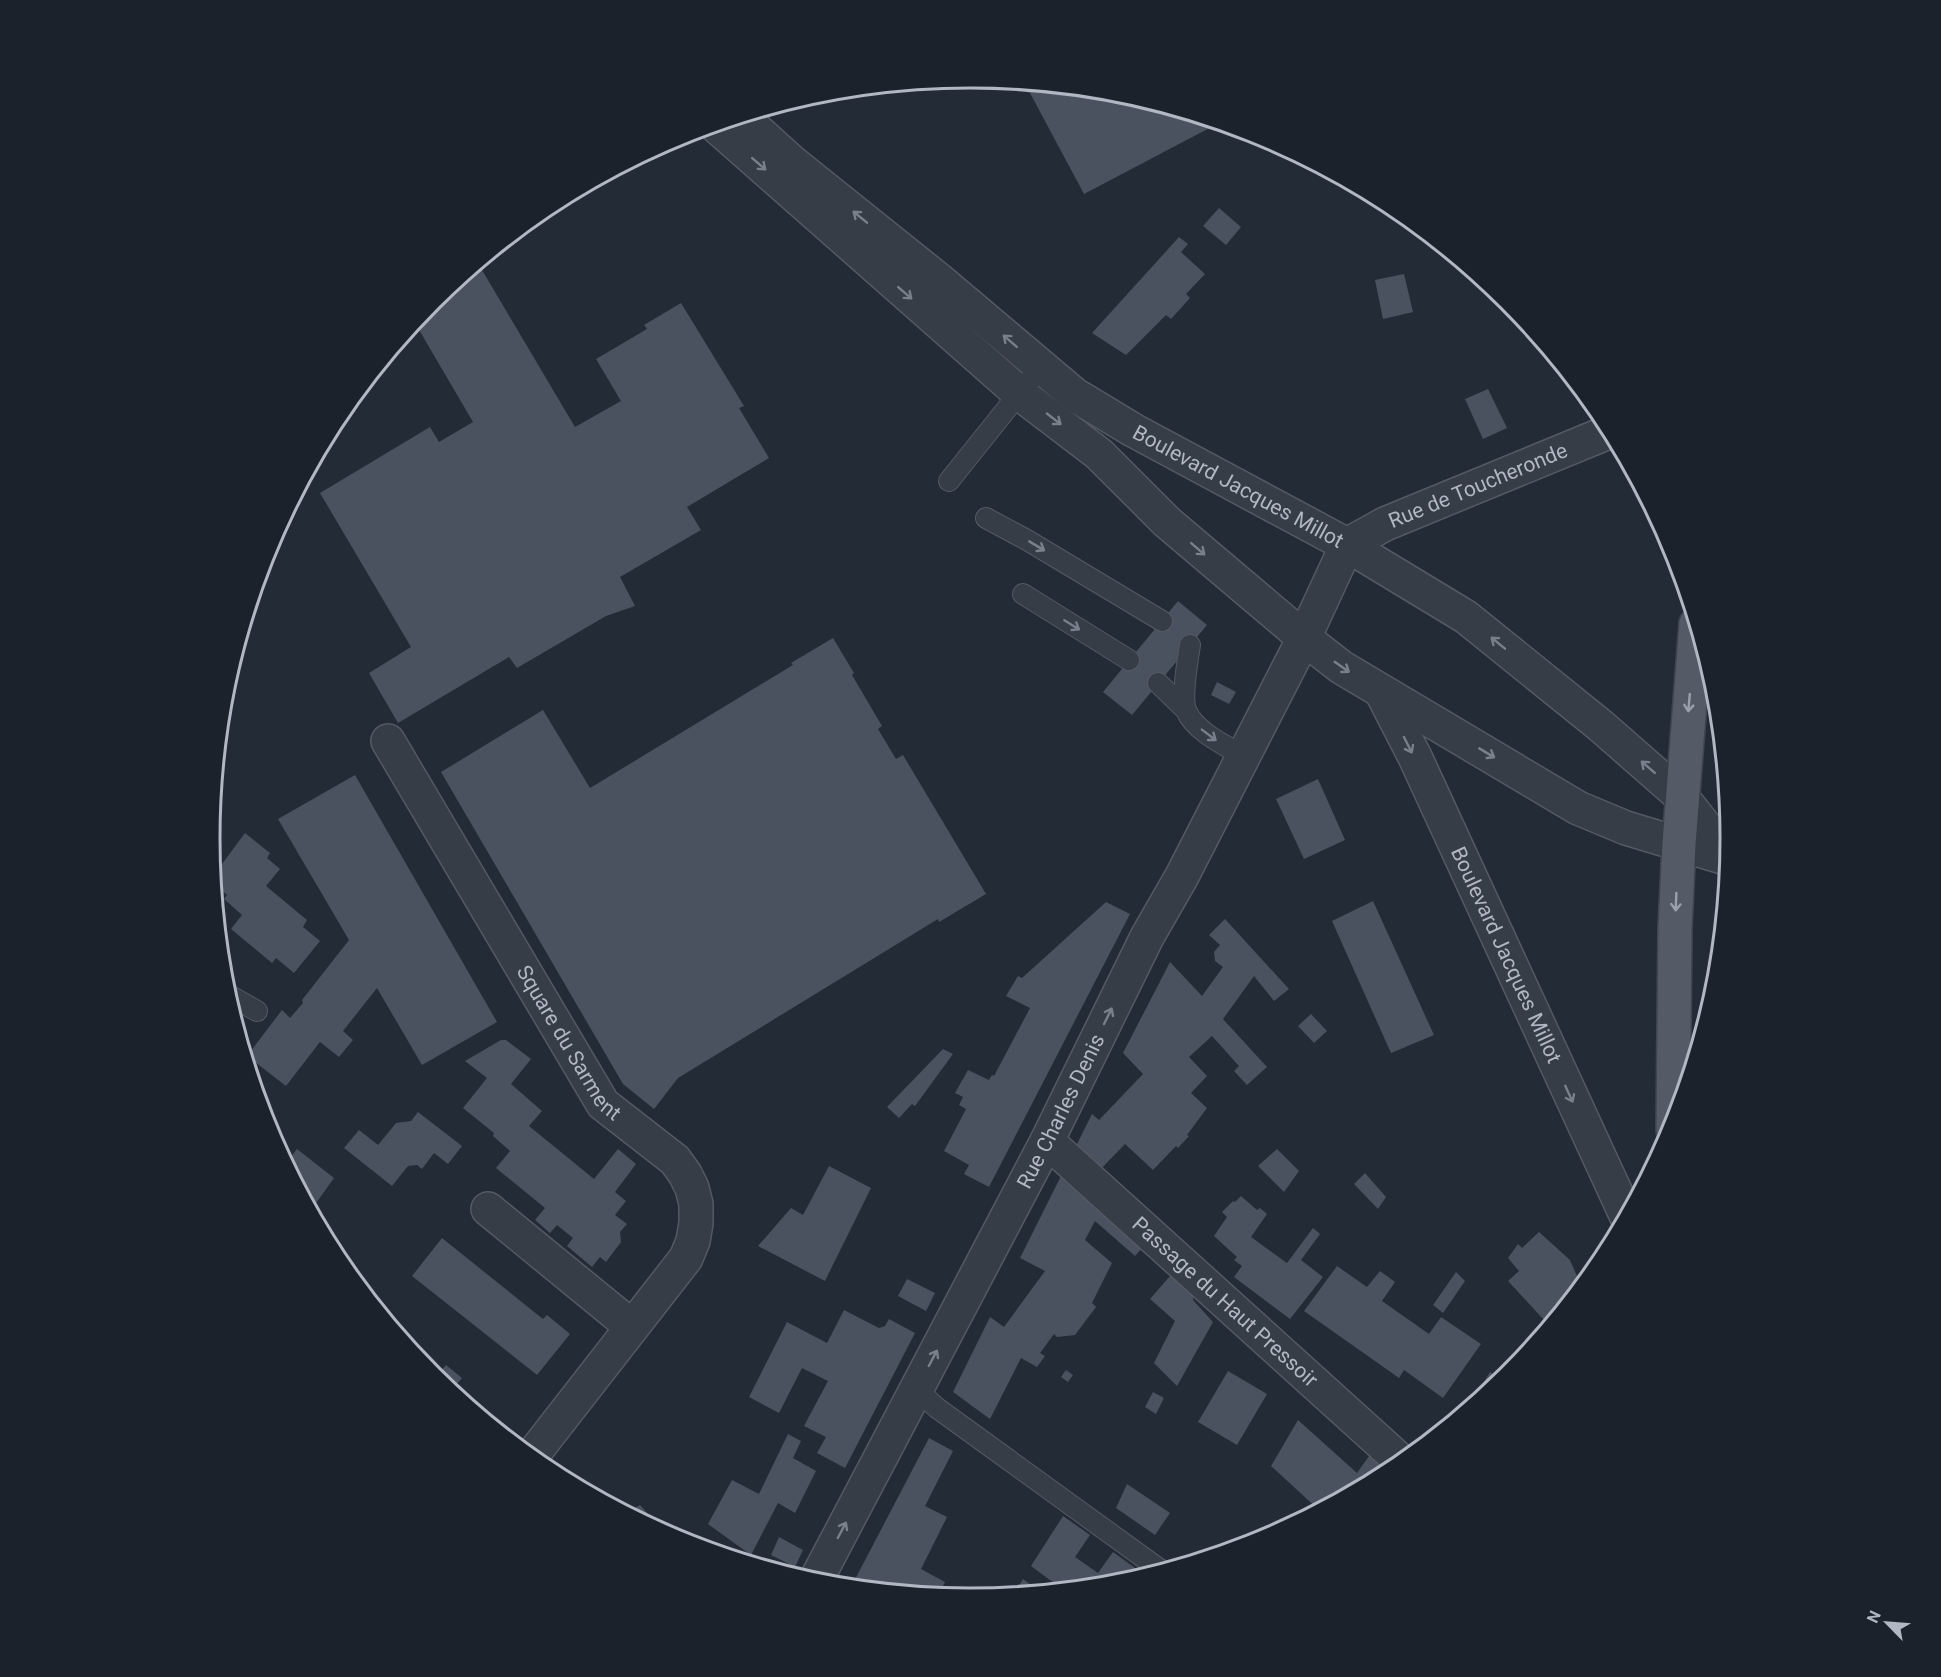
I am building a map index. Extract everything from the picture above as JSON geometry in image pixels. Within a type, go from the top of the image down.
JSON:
[{"type":"main road","points":[[1673,1100],[1675,928],[1682,797],[1695,642]]},
{"type":"street","name":"Boulevard Jacques Millot","points":[[747,123],[793,163],[939,280],[1076,395],[1133,430],[1347,545],[1466,617],[1601,726],[1682,797],[1720,846]]},
{"type":"street","name":"Boulevard Jacques Millot","points":[[722,131],[1019,393],[1100,454],[1167,522],[1341,667],[1578,808],[1626,828],[1720,855]]},
{"type":"street","name":"Rue de Toucheronde","points":[[1347,545],[1385,524],[1602,435]]},
{"type":"street","name":"Rue Charles Denis","points":[[820,1573],[1047,1141],[1147,937],[1304,638],[1347,545]]},
{"type":"street","name":"Boulevard Jacques Millot","points":[[1382,693],[1419,767],[1623,1208]]},
{"type":"street","name":"Square du Sarment","points":[[388,741],[603,1104],[675,1160],[692,1188],[696,1204],[693,1241],[686,1258],[537,1450]]},
{"type":"street","name":"Passage du Haut Pressoir","points":[[1047,1141],[1395,1456]]},
{"type":"street","points":[[488,1209],[631,1326]]},
{"type":"lane","points":[[949,480],[1041,366]]},
{"type":"lane","points":[[986,518],[1162,621]]},
{"type":"lane","points":[[1023,594],[1129,660]]},
{"type":"lane","points":[[1185,710],[1185,677],[1190,645]]},
{"type":"lane","points":[[1158,683],[1199,727],[1215,740],[1244,756]]},
{"type":"lane","points":[[239,1001],[257,1011]]},
{"type":"lane","points":[[916,1390],[937,1408],[1154,1565]]},
{"type":"building","points":[[1020,90],[1117,103],[1210,128],[1084,194],[1030,93]]},
{"type":"building","points":[[1219,208],[1241,227],[1226,245],[1203,226]]},
{"type":"building","points":[[1179,237],[1188,244],[1181,252],[1205,274],[1186,294],[1190,298],[1171,319],[1166,315],[1126,355],[1092,333]]},
{"type":"building","points":[[482,270],[575,427],[621,401],[596,359],[647,329],[644,325],[681,303],[744,406],[739,408],[769,458],[687,507],[701,530],[620,577],[635,606],[606,616],[517,668],[509,657],[398,723],[369,673],[411,647],[320,493],[430,427],[439,442],[473,422],[419,330],[440,308]]},
{"type":"building","points":[[1404,274],[1413,312],[1383,319],[1375,280]]},
{"type":"building","points":[[1488,389],[1507,428],[1483,439],[1465,399]]},
{"type":"building","points":[[1178,601],[1207,625],[1132,715],[1103,692]]},
{"type":"building","points":[[833,638],[882,726],[878,729],[896,759],[903,755],[986,894],[939,922],[938,919],[678,1078],[654,1109],[623,1084],[441,772],[543,710],[590,788],[793,665],[791,663]]},
{"type":"building","points":[[1217,682],[1236,692],[1229,704],[1211,695]]},
{"type":"building","points":[[355,775],[497,1022],[422,1065],[377,988],[343,1031],[353,1040],[339,1057],[320,1042],[286,1086],[255,1062],[251,1050],[282,1010],[290,1018],[349,940],[278,819]]},
{"type":"building","points":[[1318,779],[1345,840],[1304,859],[1276,799]]},
{"type":"building","points":[[245,833],[270,853],[267,858],[280,869],[266,886],[307,920],[303,927],[320,941],[294,973],[276,958],[272,963],[231,929],[242,915],[224,899],[227,895],[222,891],[222,864]]},
{"type":"building","points":[[1373,901],[1434,1035],[1391,1053],[1332,921]]},
{"type":"building","points":[[1106,902],[1130,914],[989,1187],[964,1174],[969,1165],[944,1151],[966,1109],[959,1105],[963,1097],[955,1093],[968,1070],[989,1080],[992,1075],[994,1076],[1030,1008],[1006,996],[1018,976],[1022,978]]},
{"type":"building","points":[[1225,919],[1289,989],[1274,1001],[1254,976],[1223,1019],[1267,1067],[1247,1085],[1234,1071],[1239,1066],[1212,1036],[1189,1057],[1207,1076],[1191,1093],[1207,1108],[1187,1135],[1189,1136],[1153,1170],[1125,1144],[1098,1172],[1074,1150],[1092,1114],[1099,1120],[1143,1074],[1123,1053],[1170,962],[1202,996],[1223,967],[1215,961],[1214,952],[1220,945],[1209,935]]},
{"type":"building","points":[[1311,1014],[1327,1031],[1314,1043],[1298,1026]]},
{"type":"building","points":[[501,1040],[506,1040],[531,1059],[511,1084],[542,1111],[529,1126],[594,1179],[618,1149],[636,1164],[615,1192],[626,1201],[615,1215],[627,1224],[620,1232],[621,1242],[606,1262],[600,1257],[592,1267],[567,1246],[573,1238],[557,1225],[550,1233],[535,1220],[545,1208],[496,1168],[510,1151],[493,1136],[494,1133],[463,1108],[487,1078],[465,1061]]},
{"type":"building","points":[[943,1049],[953,1054],[915,1106],[912,1104],[899,1118],[887,1107]]},
{"type":"building","points":[[418,1112],[462,1146],[448,1164],[434,1153],[422,1169],[417,1165],[408,1166],[392,1186],[344,1148],[359,1130],[378,1145],[396,1123],[411,1121]]},
{"type":"building","points":[[297,1149],[334,1178],[316,1203],[298,1170],[292,1156]]},
{"type":"building","points":[[1277,1149],[1299,1171],[1284,1192],[1258,1166]]},
{"type":"building","points":[[829,1166],[871,1188],[825,1281],[758,1246],[791,1208],[803,1215]]},
{"type":"building","points":[[1065,1168],[1148,1241],[1135,1256],[1095,1221],[1085,1240],[1112,1263],[1092,1303],[1096,1307],[1075,1335],[1057,1337],[1054,1334],[1040,1353],[1045,1356],[1037,1367],[1021,1358],[990,1419],[953,1392],[990,1317],[1004,1327],[1045,1271],[1020,1258]]},
{"type":"building","points":[[1365,1173],[1386,1197],[1378,1209],[1354,1184]]},
{"type":"building","points":[[1241,1196],[1257,1210],[1260,1208],[1267,1214],[1251,1237],[1287,1263],[1313,1228],[1320,1234],[1301,1260],[1323,1277],[1290,1319],[1234,1277],[1242,1266],[1234,1260],[1237,1257],[1214,1236],[1227,1217],[1222,1212]]},
{"type":"building","points":[[1539,1232],[1570,1260],[1578,1278],[1538,1328],[1544,1320],[1508,1281],[1519,1271],[1508,1258],[1518,1244],[1522,1248]]},
{"type":"building","points":[[442,1238],[543,1319],[547,1315],[570,1334],[537,1375],[412,1276]]},
{"type":"building","points":[[1337,1266],[1367,1287],[1380,1271],[1395,1282],[1382,1301],[1429,1334],[1441,1317],[1481,1344],[1443,1398],[1404,1370],[1399,1378],[1304,1311]]},
{"type":"building","points":[[1177,1268],[1195,1284],[1193,1300],[1213,1322],[1177,1386],[1154,1363],[1175,1321],[1150,1299]]},
{"type":"building","points":[[1456,1272],[1465,1281],[1443,1313],[1433,1305]]},
{"type":"building","points":[[907,1279],[935,1293],[926,1311],[898,1296]]},
{"type":"building","points":[[844,1310],[879,1328],[885,1326],[889,1319],[915,1333],[845,1468],[817,1453],[826,1437],[804,1426],[828,1381],[802,1368],[779,1413],[749,1397],[787,1322],[827,1343]]},
{"type":"building","points":[[446,1365],[462,1378],[457,1384],[441,1370]]},
{"type":"building","points":[[1066,1370],[1073,1375],[1068,1382],[1061,1377]]},
{"type":"building","points":[[1228,1371],[1267,1394],[1237,1445],[1198,1422]]},
{"type":"building","points":[[1490,1372],[1494,1375],[1483,1386]]},
{"type":"building","points":[[1153,1392],[1164,1398],[1156,1414],[1145,1407]]},
{"type":"building","points":[[1298,1420],[1357,1473],[1374,1449],[1388,1462],[1313,1505],[1271,1466]]},
{"type":"building","points":[[788,1434],[801,1441],[793,1458],[816,1471],[795,1513],[778,1503],[752,1556],[708,1524],[732,1480],[759,1494]]},
{"type":"building","points":[[929,1438],[953,1451],[925,1506],[947,1517],[921,1569],[945,1582],[942,1587],[855,1579]]},
{"type":"building","points":[[1127,1484],[1170,1513],[1155,1535],[1116,1508]]},
{"type":"building","points":[[640,1505],[650,1516],[639,1511],[634,1509]]},
{"type":"building","points":[[1063,1516],[1090,1535],[1075,1557],[1098,1573],[1113,1552],[1135,1568],[1117,1574],[1054,1583],[1031,1566]]},
{"type":"building","points":[[779,1537],[803,1550],[795,1567],[771,1555]]},
{"type":"building","points":[[1023,1579],[1032,1586],[1020,1587],[1018,1587]]}]
